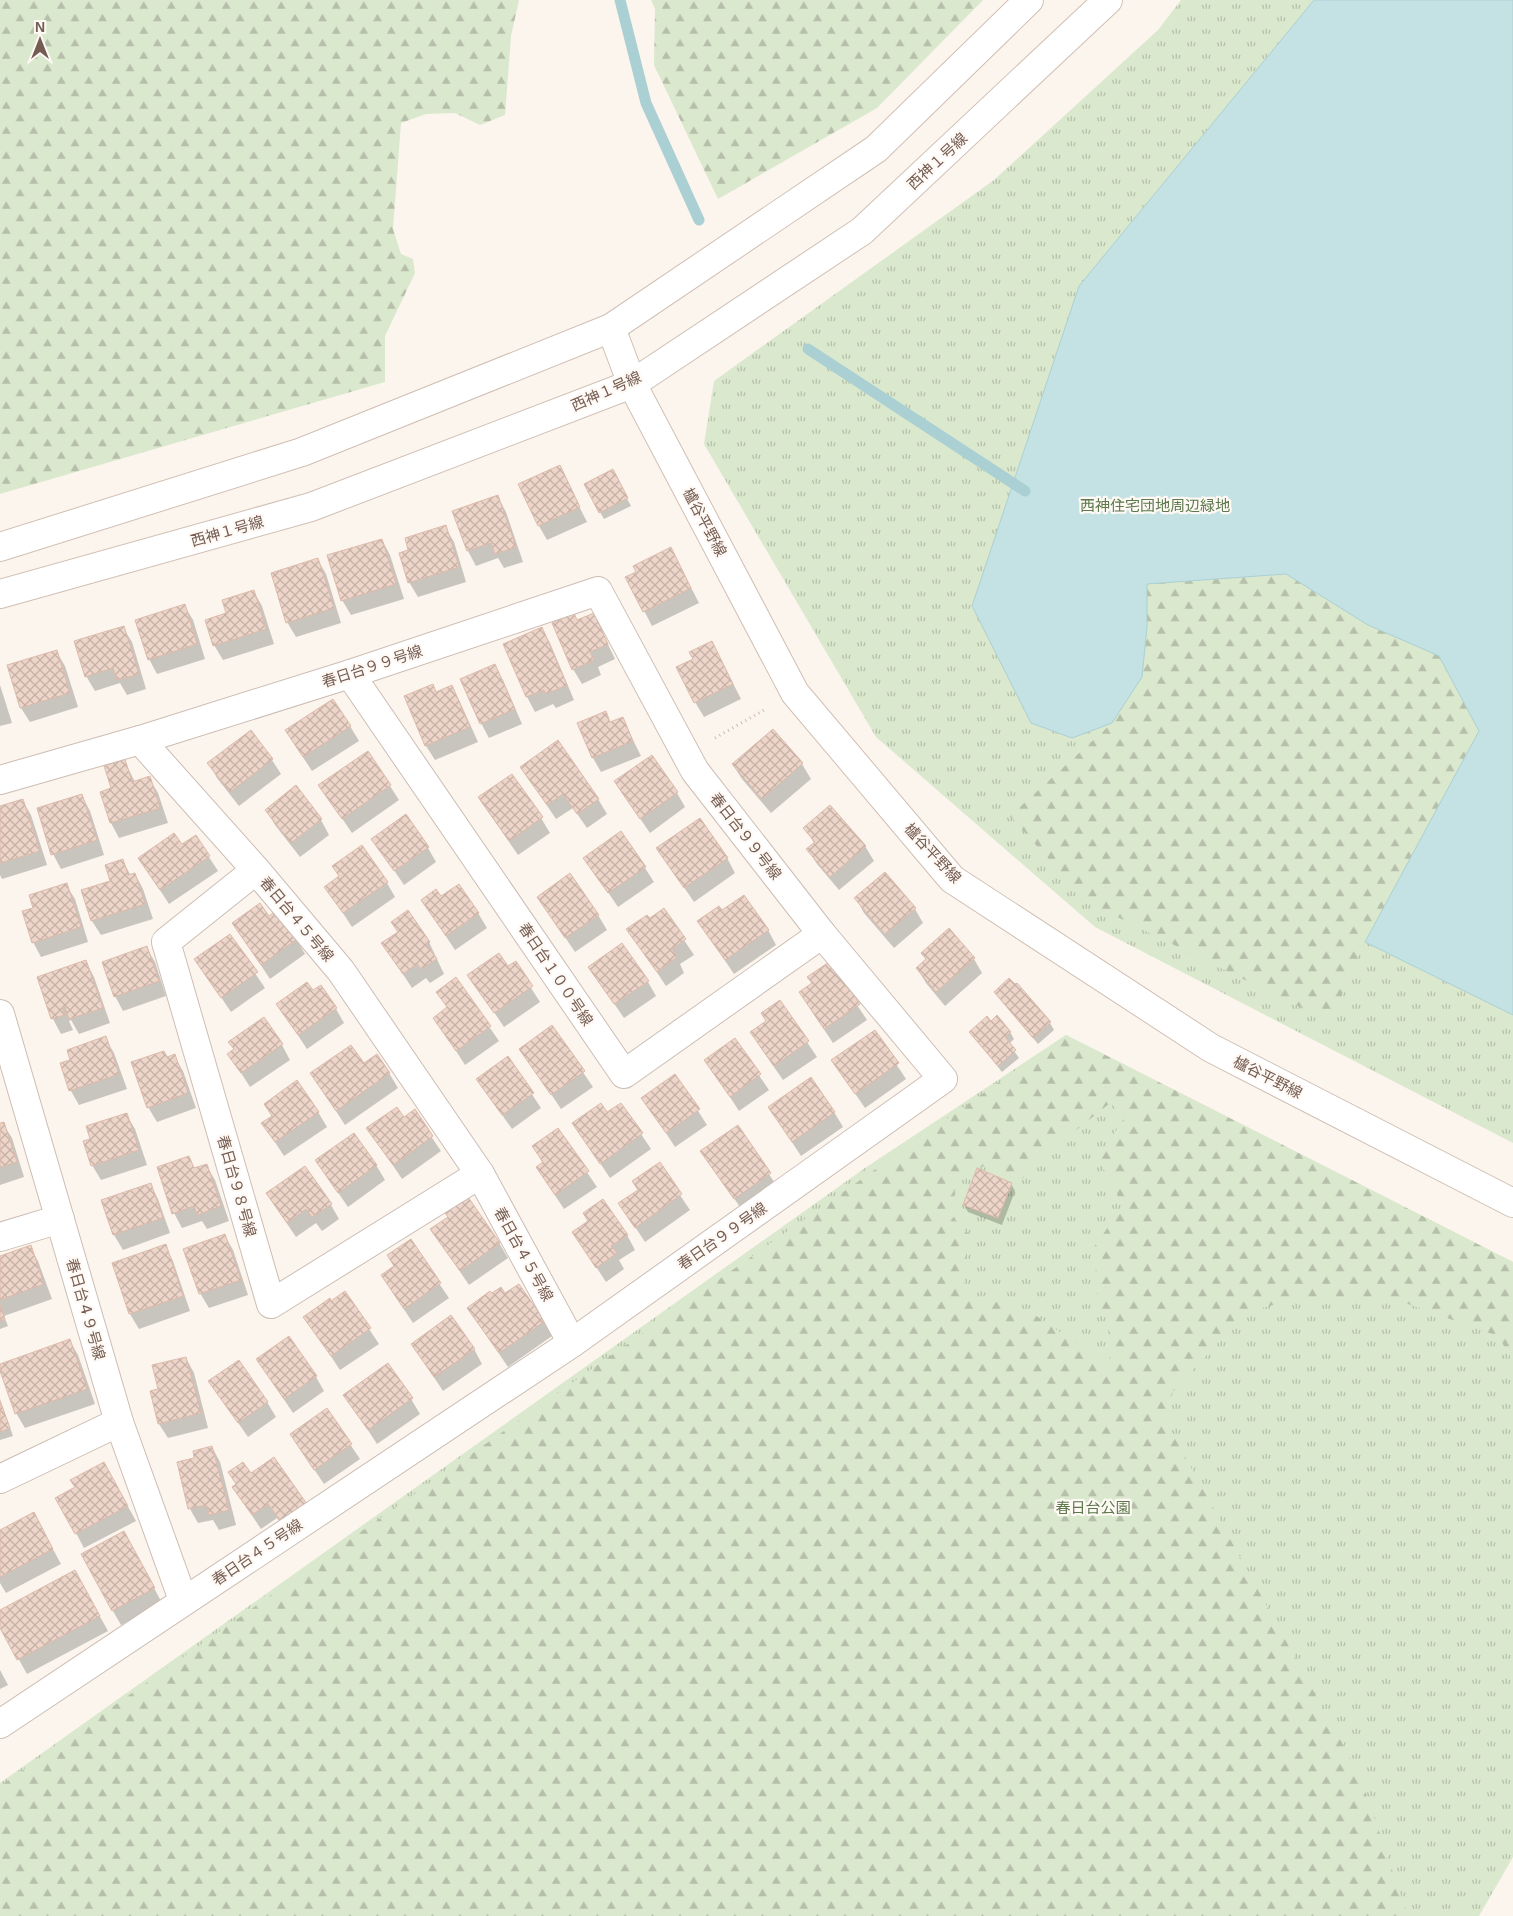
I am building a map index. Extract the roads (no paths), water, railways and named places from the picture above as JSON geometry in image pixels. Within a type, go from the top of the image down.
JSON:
[{"type":"street","points":[[0,547],[302,452],[611,328],[876,149],[1029,0]]},
{"type":"street","name":"西神１号線","points":[[0,594],[311,507],[632,384],[862,230],[1108,0]]},
{"type":"street","name":"櫨谷平野線","points":[[611,328],[632,384],[795,692],[952,879],[1211,1048],[1513,1203]]},
{"type":"street","name":"春日台９９号線","points":[[140,740],[350,674],[598,591],[695,771],[822,934],[943,1078],[572,1343]]},
{"type":"street","name":"春日台１００号線","points":[[350,674],[624,1074],[822,934]]},
{"type":"street","points":[[0,780],[140,740]]},
{"type":"street","name":"春日台４５号線","points":[[0,1724],[572,1343],[480,1174],[341,971],[256,870],[140,740]]},
{"type":"street","name":"春日台９８号線","points":[[256,870],[166,942],[271,1304],[480,1174]]},
{"type":"street","name":"春日台４９号線","points":[[0,1014],[119,1422],[184,1600]]},
{"type":"street","points":[[0,1237],[60,1219]]},
{"type":"street","points":[[0,1479],[119,1422]]},
{"type":"water","points":[[1314,0],[1513,0],[1513,1015],[1365,942],[1479,731],[1439,656],[1368,625],[1286,574],[1147,584],[1147,627],[1142,677],[1112,723],[1072,738],[1031,723],[972,606],[1079,286]]},
{"type":"waterway","points":[[620,0],[646,103],[699,220]]},
{"type":"waterway","points":[[808,349],[1025,491]]},
{"type":"park label","name":"西神住宅団地周辺緑地","points":[[1155,505]]},
{"type":"park label","name":"春日台公園","points":[[1093,1507]]}]
